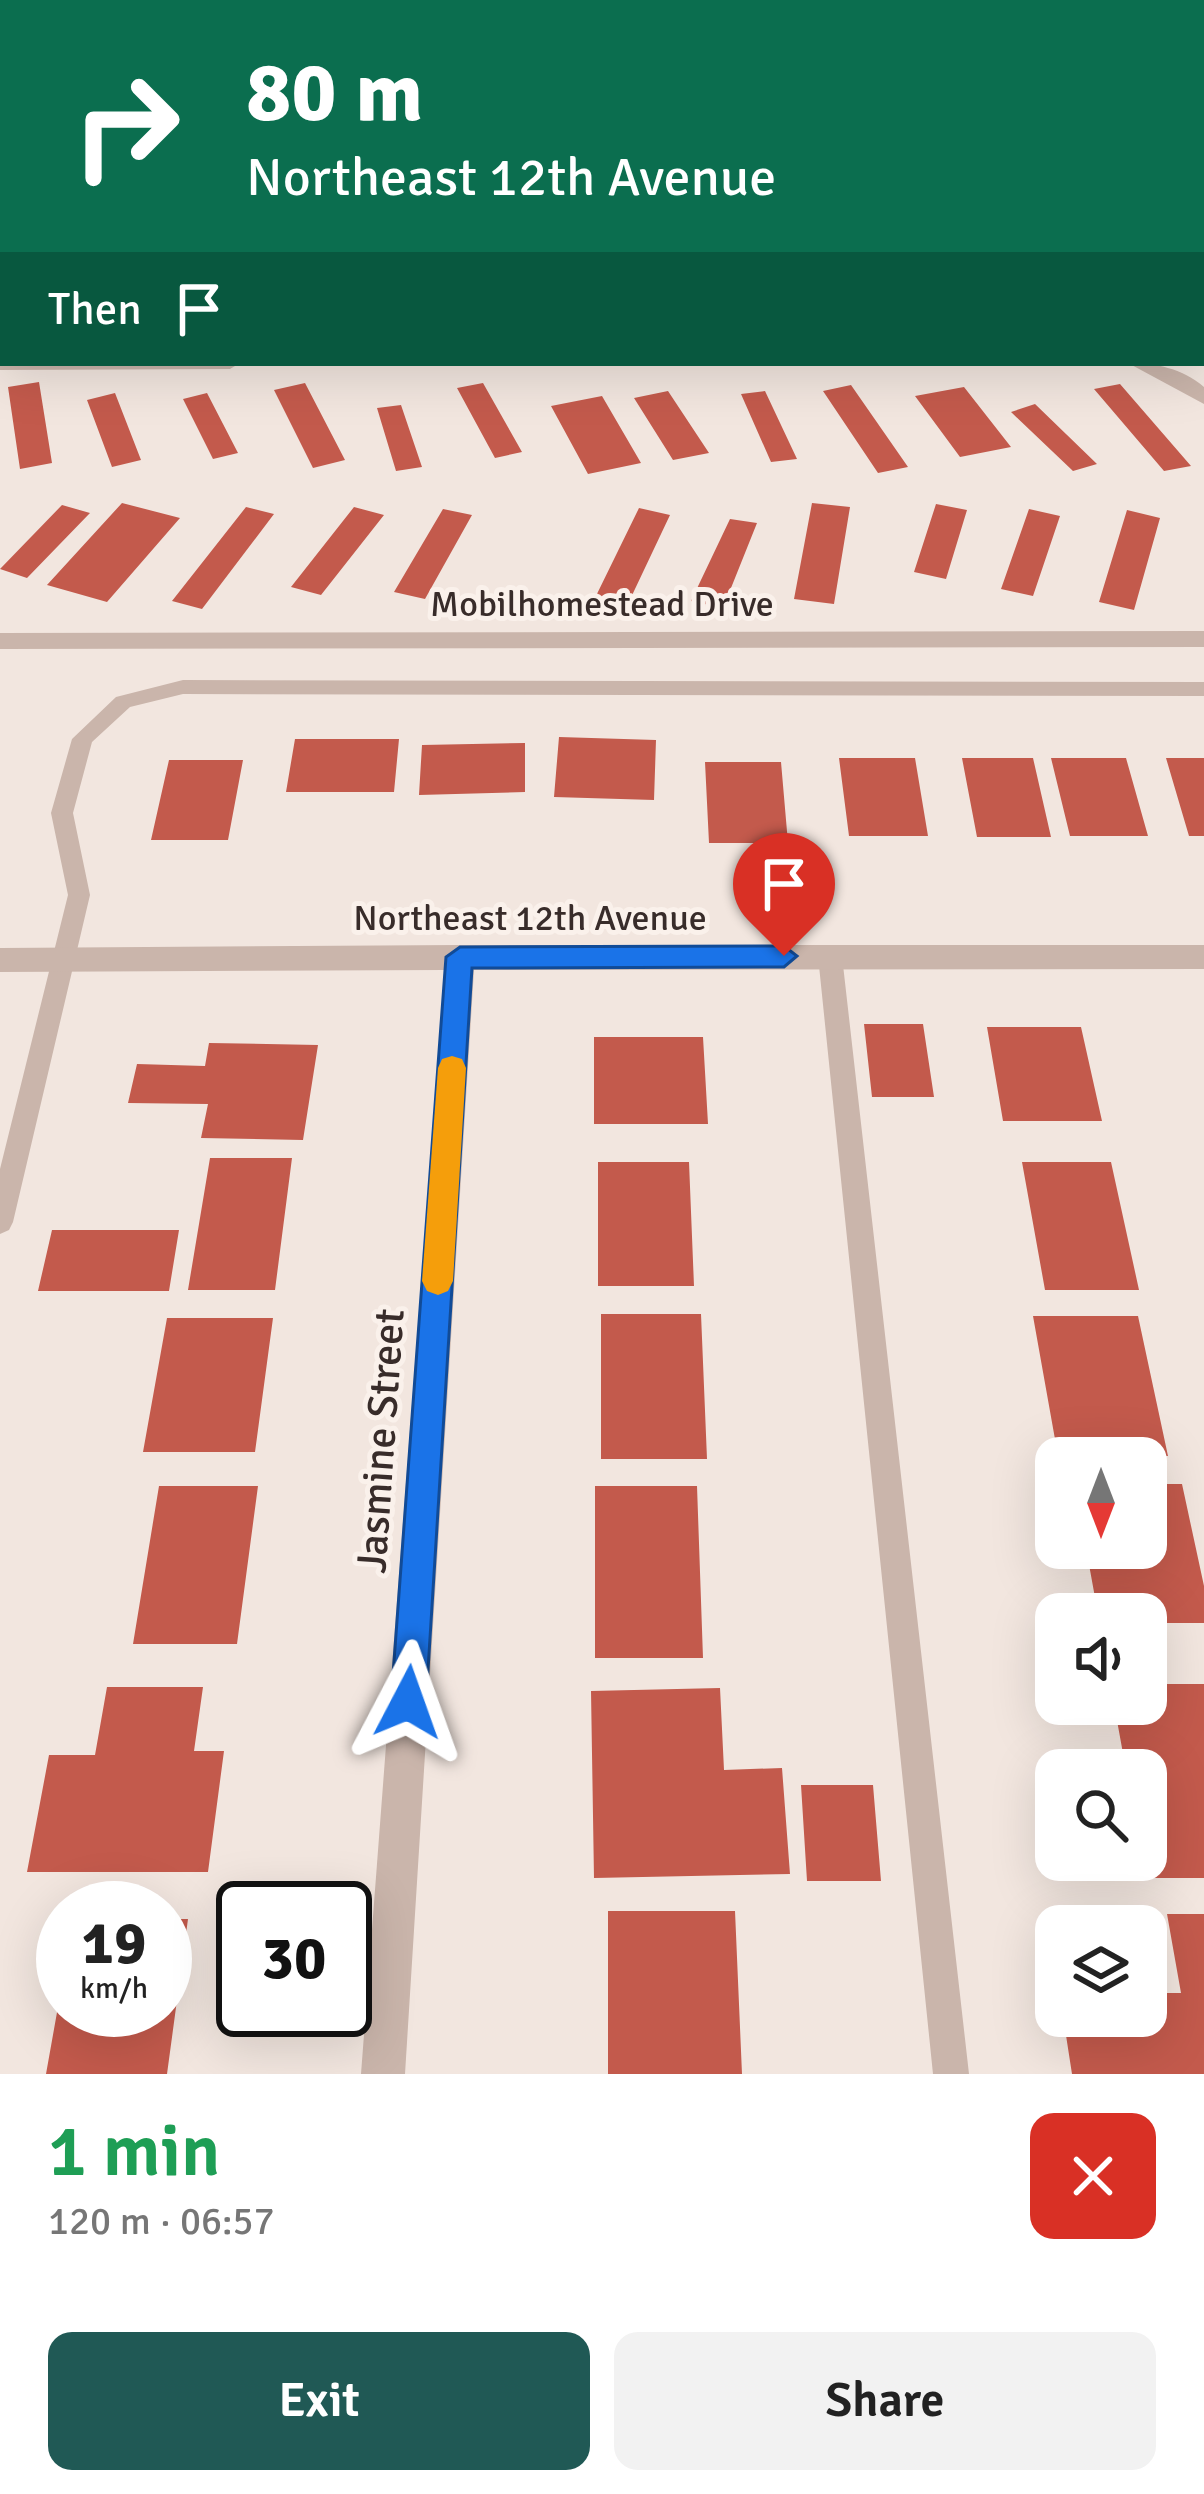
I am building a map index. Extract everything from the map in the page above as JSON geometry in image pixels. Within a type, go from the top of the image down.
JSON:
[{"type":"street","points":[[1145,366],[1190,386],[1204,398]]},
{"type":"street","name":"Mobilhomestead Drive","points":[[0,641],[1204,640]]},
{"type":"street","name":"Northeast 12th Avenue","points":[[0,960],[830,956],[1203,962]]},
{"type":"street","name":"Jasmine Street","points":[[383,2074],[460,957]]},
{"type":"lane","points":[[0,1222],[79,895],[62,813],[82,739],[123,702],[183,687],[1204,689]]},
{"type":"lane","points":[[830,956],[951,2074]]},
{"type":"building","points":[[39,382],[52,463],[20,469],[8,387]]},
{"type":"building","points":[[305,383],[345,460],[313,468],[274,390]]},
{"type":"building","points":[[483,383],[522,452],[495,458],[457,388]]},
{"type":"building","points":[[1120,384],[1191,466],[1164,471],[1094,389]]},
{"type":"building","points":[[851,385],[908,467],[878,473],[823,391]]},
{"type":"building","points":[[964,387],[1011,447],[960,457],[915,396]]},
{"type":"building","points":[[668,391],[709,453],[673,460],[634,398]]},
{"type":"building","points":[[765,391],[797,459],[771,462],[741,394]]},
{"type":"building","points":[[115,393],[141,460],[112,467],[87,400]]},
{"type":"building","points":[[207,393],[238,453],[213,459],[183,399]]},
{"type":"building","points":[[602,396],[641,463],[588,474],[551,406]]},
{"type":"building","points":[[1035,404],[1097,464],[1073,471],[1011,412]]},
{"type":"building","points":[[401,405],[422,467],[396,471],[377,408]]},
{"type":"building","points":[[122,503],[180,518],[107,602],[47,585]]},
{"type":"building","points":[[812,503],[850,507],[834,604],[794,599]]},
{"type":"building","points":[[936,504],[967,510],[946,579],[914,572]]},
{"type":"building","points":[[62,505],[90,513],[27,578],[0,569]]},
{"type":"building","points":[[246,507],[274,514],[202,609],[172,601]]},
{"type":"building","points":[[354,507],[384,515],[321,595],[291,587]]},
{"type":"building","points":[[639,508],[670,515],[626,608],[594,600]]},
{"type":"building","points":[[443,509],[472,515],[425,599],[394,592]]},
{"type":"building","points":[[1029,509],[1060,516],[1033,596],[1001,589]]},
{"type":"building","points":[[1127,510],[1160,518],[1134,610],[1099,602]]},
{"type":"building","points":[[730,519],[757,523],[723,608],[691,601]]},
{"type":"building","points":[[559,737],[656,740],[654,800],[554,797]]},
{"type":"building","points":[[295,739],[399,739],[394,792],[286,792]]},
{"type":"building","points":[[525,743],[525,792],[419,795],[422,745]]},
{"type":"building","points":[[839,758],[915,758],[928,836],[849,836]]},
{"type":"building","points":[[962,758],[1033,758],[1051,837],[977,837]]},
{"type":"building","points":[[1051,758],[1126,758],[1148,836],[1070,836]]},
{"type":"building","points":[[1166,758],[1204,758],[1204,836],[1189,836]]},
{"type":"building","points":[[169,760],[243,760],[228,840],[151,840]]},
{"type":"building","points":[[705,762],[781,762],[788,843],[709,843]]},
{"type":"building","points":[[864,1024],[923,1024],[934,1097],[872,1097]]},
{"type":"building","points":[[987,1027],[1081,1027],[1102,1121],[1003,1121]]},
{"type":"building","points":[[594,1037],[703,1037],[708,1124],[594,1124]]},
{"type":"building","points":[[209,1043],[318,1045],[303,1140],[201,1138],[208,1104],[128,1103],[137,1064],[205,1066]]},
{"type":"building","points":[[210,1158],[292,1158],[275,1290],[188,1290]]},
{"type":"building","points":[[598,1162],[689,1162],[694,1286],[598,1286]]},
{"type":"building","points":[[1022,1162],[1111,1162],[1139,1290],[1045,1290]]},
{"type":"building","points":[[52,1230],[179,1230],[169,1291],[38,1291]]},
{"type":"building","points":[[601,1314],[701,1314],[707,1459],[601,1459]]},
{"type":"building","points":[[1033,1316],[1138,1316],[1164,1437],[1055,1437]]},
{"type":"building","points":[[167,1318],[273,1318],[255,1452],[143,1452]]},
{"type":"building","points":[[1167,1484],[1182,1484],[1204,1586],[1204,1623],[1167,1623],[1167,1593],[1094,1593],[1090,1569],[1167,1569]]},
{"type":"building","points":[[159,1486],[258,1486],[237,1644],[133,1644]]},
{"type":"building","points":[[595,1486],[697,1486],[703,1658],[595,1658]]},
{"type":"building","points":[[1167,1684],[1204,1684],[1204,1878],[1167,1878],[1167,1749],[1122,1749],[1118,1725],[1167,1725]]},
{"type":"building","points":[[107,1687],[203,1687],[194,1751],[224,1751],[208,1872],[27,1872],[49,1755],[95,1755]]},
{"type":"building","points":[[720,1688],[724,1770],[782,1768],[790,1874],[594,1878],[591,1691]]},
{"type":"building","points":[[801,1785],[873,1785],[881,1881],[807,1881]]},
{"type":"building","points":[[608,1911],[735,1911],[742,2074],[608,2074]]},
{"type":"building","points":[[1167,1914],[1204,1914],[1204,2074],[1072,2074],[1066,2037],[1167,2037],[1167,1993],[1181,1993]]},
{"type":"building","points":[[53,2037],[172,2037],[167,2074],[46,2074]]},
{"type":"slow traffic","points":[[438,1281],[452,1068]]},
{"type":"route","points":[[408,1702],[460,957],[784,956]]}]
